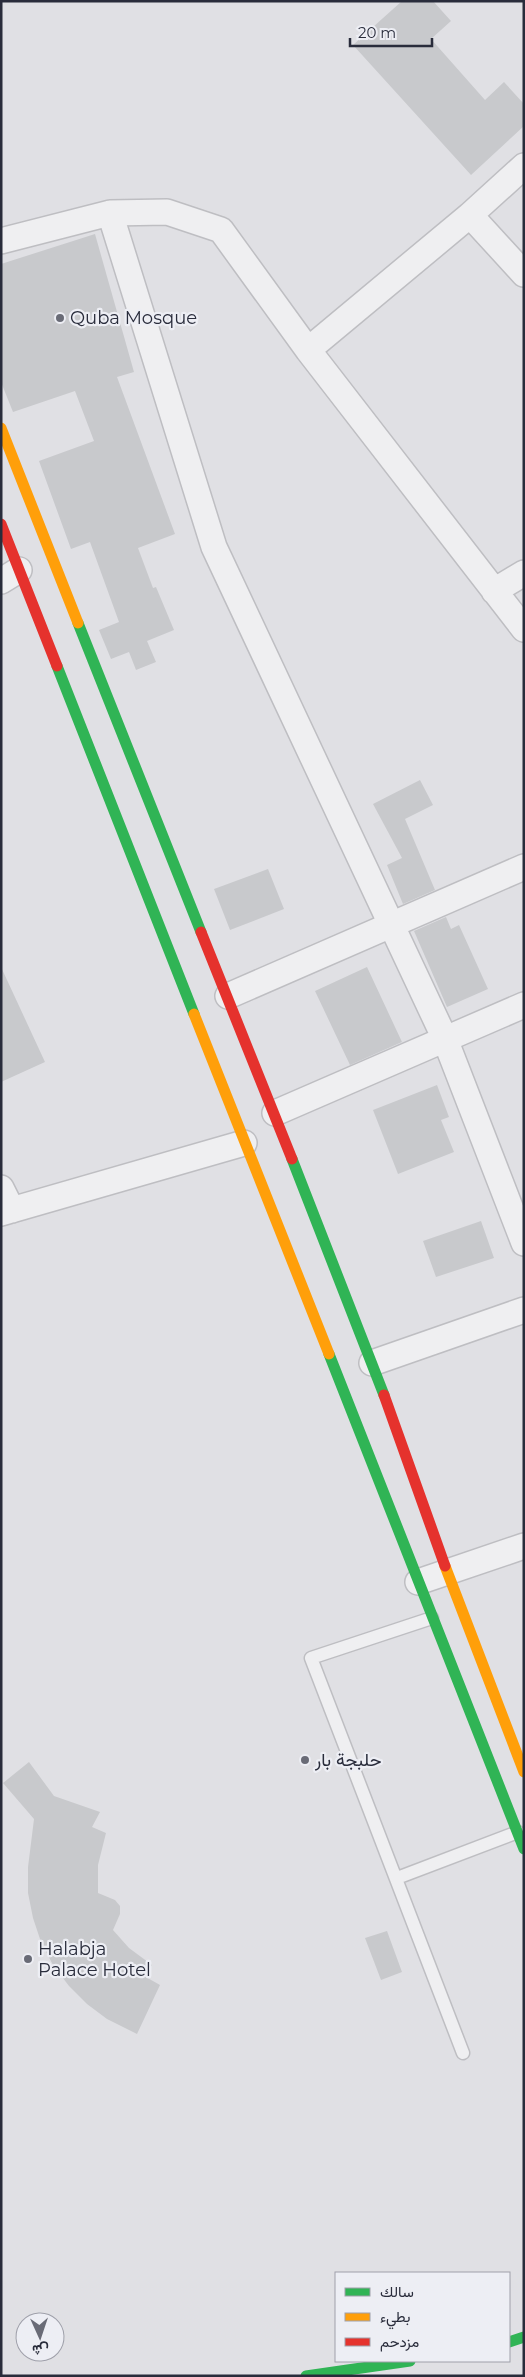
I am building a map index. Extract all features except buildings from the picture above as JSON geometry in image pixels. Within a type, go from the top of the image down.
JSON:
[{"type":"street","points":[[308,350],[470,215],[524,166]]},
{"type":"street","points":[[1,242],[110,213],[167,212],[221,230],[308,350],[524,629]]},
{"type":"street","points":[[110,213],[214,547],[445,1039],[524,1243]]},
{"type":"street","points":[[470,215],[524,274]]},
{"type":"street","points":[[1,428],[275,1113],[372,1363],[448,1572],[446,1613],[521,1831],[524,1849]]},
{"type":"street","points":[[1,524],[10,576],[147,865],[244,1143],[418,1582],[446,1613],[524,1772]]},
{"type":"street","points":[[494,591],[524,573]]},
{"type":"street","points":[[147,865],[172,854]]},
{"type":"street","points":[[228,996],[524,867]]},
{"type":"street","points":[[275,1113],[524,1005]]},
{"type":"street","points":[[1,1188],[6,1212],[244,1143]]},
{"type":"street","points":[[372,1363],[524,1310]]},
{"type":"street","points":[[418,1582],[524,1546]]},
{"type":"street","points":[[510,2342],[524,2337]]},
{"type":"street","points":[[306,2376],[403,2362]]},
{"type":"lane","points":[[446,1613],[311,1658],[463,2053]]},
{"type":"lane","points":[[397,1878],[521,1831]]},
{"type":"traffic: fast","points":[[78,623],[201,932]]},
{"type":"traffic: fast","points":[[57,666],[194,1014]]},
{"type":"traffic: fast","points":[[292,1159],[384,1395]]},
{"type":"traffic: fast","points":[[329,1354],[524,1849]]},
{"type":"traffic: fast","points":[[510,2342],[524,2337]]},
{"type":"traffic: fast","points":[[306,2376],[403,2362]]},
{"type":"traffic: slow","points":[[1,428],[78,623]]},
{"type":"traffic: slow","points":[[194,1014],[329,1354]]},
{"type":"traffic: slow","points":[[445,1566],[524,1772]]},
{"type":"traffic: jam","points":[[1,524],[57,666]]},
{"type":"traffic: jam","points":[[201,932],[292,1159]]},
{"type":"traffic: jam","points":[[384,1395],[445,1566]]},
{"type":"place","name":"Quba Mosque","points":[[60,318]]},
{"type":"place","name":"حلبجة بار","points":[[305,1760]]},
{"type":"place","name":"Halabja Palace Hotel","points":[[28,1959]]}]
